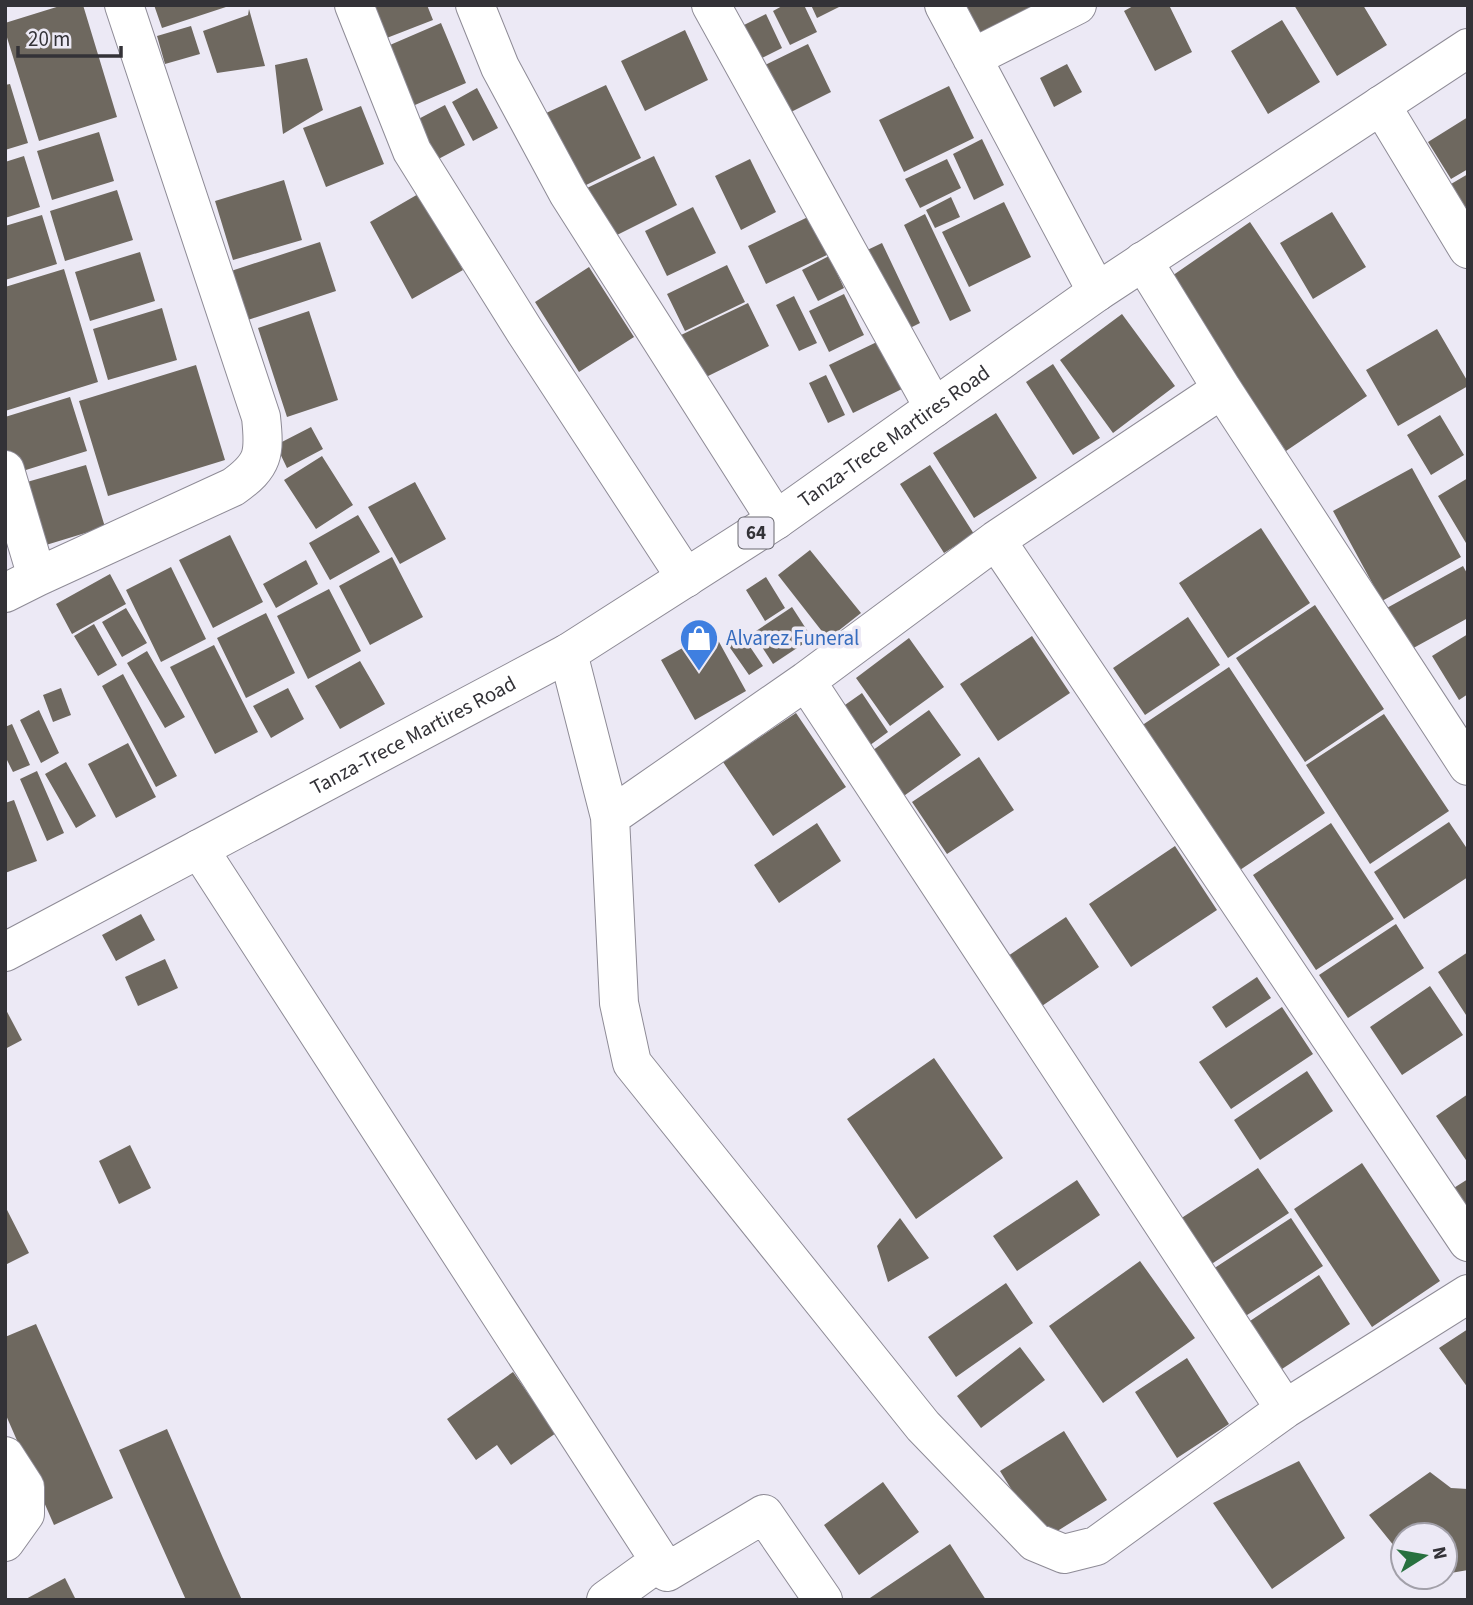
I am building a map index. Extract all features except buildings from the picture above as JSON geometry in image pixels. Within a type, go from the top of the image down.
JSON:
[{"type":"street","points":[[5,470],[21,585],[233,487],[248,476],[258,463],[264,445],[261,418],[124,5]]},
{"type":"street","points":[[354,5],[412,151],[524,330],[686,578]]},
{"type":"street","points":[[475,5],[500,66],[568,193],[776,520]]},
{"type":"street","points":[[711,5],[934,408]]},
{"type":"street","points":[[944,5],[1097,292]]},
{"type":"street","points":[[972,58],[1077,5]]},
{"type":"street","name":"Tanza-Trece Martires Road","points":[[5,952],[568,653],[776,520],[1097,292],[1468,48]]},
{"type":"street","points":[[1381,105],[1468,249]]},
{"type":"street","points":[[1143,261],[1222,389],[1468,766]]},
{"type":"street","points":[[610,817],[806,681],[996,540],[1222,389]]},
{"type":"street","points":[[996,540],[1468,1241]]},
{"type":"street","points":[[568,653],[610,817],[619,1003],[632,1063],[923,1426],[1035,1542],[1065,1554],[1096,1546],[1284,1409],[1468,1294]]},
{"type":"street","points":[[806,681],[1284,1409]]},
{"type":"street","points":[[199,849],[667,1572],[764,1514],[823,1600]]},
{"type":"street","points":[[5,1456],[25,1487],[25,1514],[5,1542]]},
{"type":"street","points":[[606,1600],[660,1561]]},
{"type":"place","name":"Alvarez Funeral","points":[[699,672]]}]
